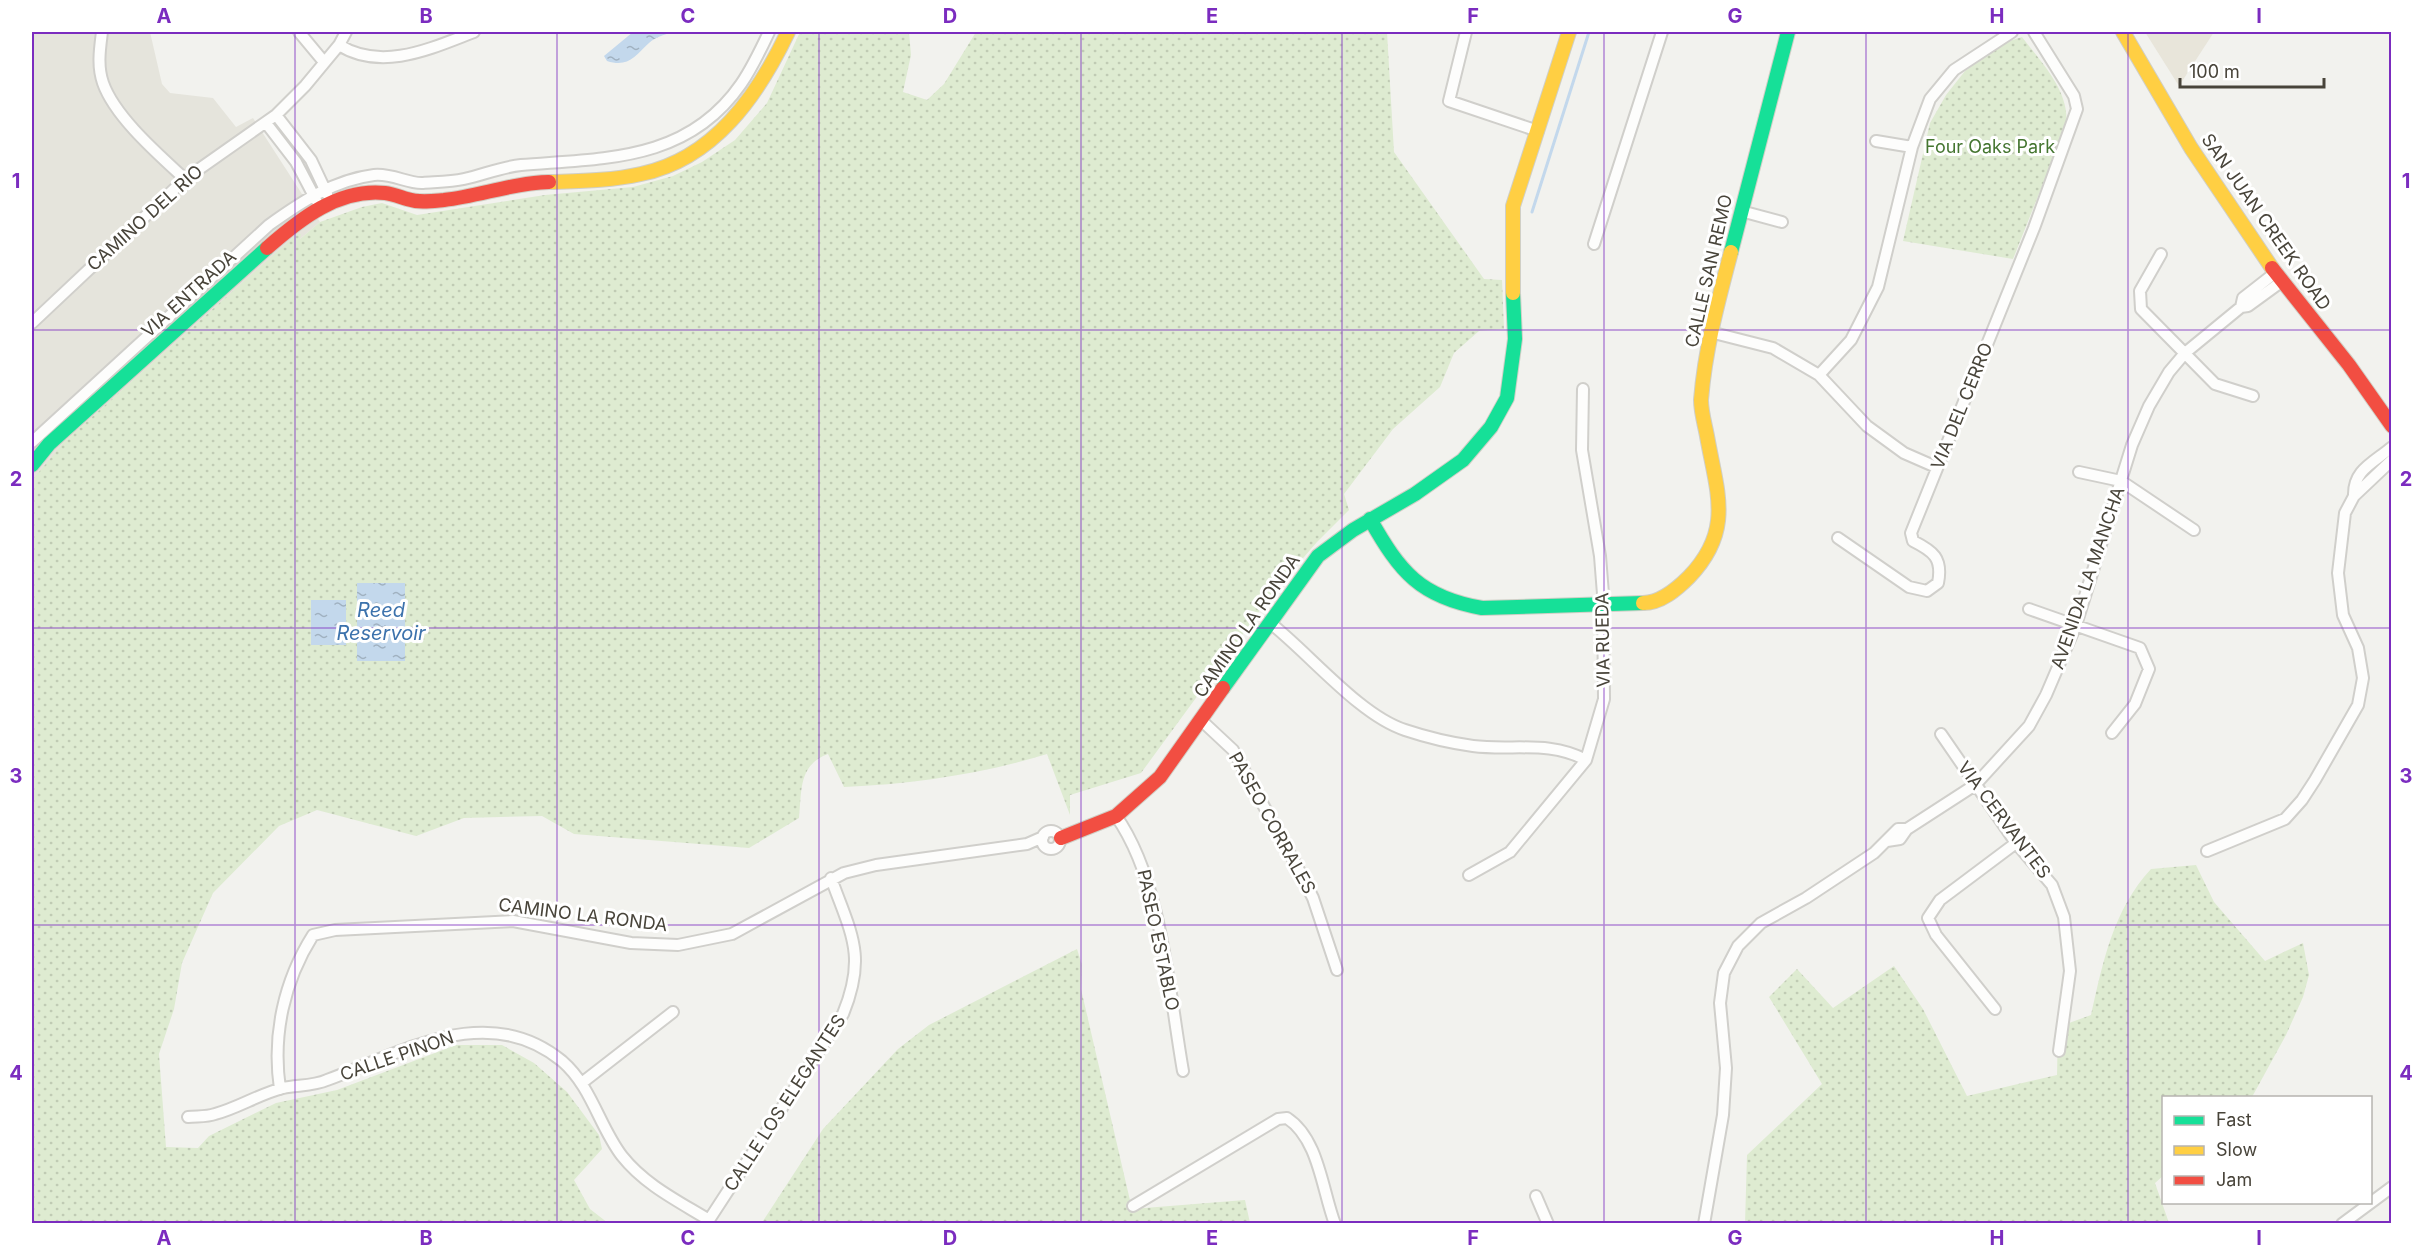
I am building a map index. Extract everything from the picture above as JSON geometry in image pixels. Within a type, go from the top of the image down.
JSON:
[{"type":"street","points":[[102,32],[99,61],[103,83],[118,110],[185,179]]},
{"type":"street","points":[[299,32],[324,62]]},
{"type":"street","name":"CAMINO DEL RIO","points":[[32,323],[185,179],[276,115],[339,45],[346,32]]},
{"type":"street","points":[[339,45],[365,56],[411,56],[474,32]]},
{"type":"street","points":[[325,189],[375,175],[397,176],[418,183],[463,179],[517,165],[615,158],[644,153],[700,124],[729,97],[741,84],[769,32]]},
{"type":"street","name":"VIA ENTRADA","points":[[32,442],[269,225],[321,202],[375,193],[416,201],[494,190],[512,184],[612,179],[642,174],[690,154],[732,123],[762,86],[788,32]]},
{"type":"street","points":[[1466,32],[1449,100],[1538,131]]},
{"type":"street","name":"CAMINO LA RONDA","points":[[280,1089],[277,1035],[286,994],[301,954],[313,936],[335,930],[513,921],[631,943],[678,945],[732,934],[785,907],[831,878],[876,864],[1044,842],[1052,830],[1061,838],[1116,816],[1160,777],[1318,556],[1370,519],[1415,494],[1463,460],[1491,427],[1507,398],[1515,339],[1511,237],[1513,206],[1569,32]]},
{"type":"street","points":[[1594,244],[1662,32]]},
{"type":"street","name":"CALLE SAN REMO","points":[[1370,519],[1399,564],[1418,586],[1444,601],[1482,608],[1655,603],[1683,583],[1704,561],[1715,542],[1720,509],[1701,403],[1710,332],[1788,32]]},
{"type":"street","points":[[1819,375],[1851,340],[1878,287],[1912,147],[1930,99],[1954,70],[2012,32]]},
{"type":"street","name":"VIA DEL CERRO","points":[[1838,538],[1909,587],[1927,591],[1938,583],[1941,571],[1939,559],[1932,551],[1913,541],[1911,533],[2034,228],[2077,109],[2074,96],[2034,32]]},
{"type":"street","name":"SAN JUAN CREEK ROAD","points":[[2123,32],[2191,148],[2278,277],[2349,365],[2391,426]]},
{"type":"street","points":[[276,115],[311,160],[325,189],[321,202]]},
{"type":"street","points":[[266,123],[296,162],[321,202]]},
{"type":"street","points":[[1876,141],[1912,147]]},
{"type":"street","points":[[489,172],[494,190]]},
{"type":"street","points":[[394,195],[397,176]]},
{"type":"street","name":"VIA ENTRADA","points":[[32,465],[49,444],[321,202]]},
{"type":"street","points":[[1741,211],[1782,222]]},
{"type":"street","points":[[2161,254],[2140,291],[2141,309],[2215,384],[2253,396]]},
{"type":"street","name":"AVENIDA LA MANCHA","points":[[1704,1224],[1723,1115],[1726,1068],[1720,1003],[1724,973],[1738,946],[1761,923],[1806,898],[1874,853],[1887,841],[1900,839],[1907,829],[1975,785],[2029,726],[2046,695],[2076,625],[2121,481],[2149,406],[2169,372],[2185,353],[2241,307],[2243,298],[2278,277]]},
{"type":"street","points":[[1710,332],[1773,348],[1819,375],[1868,426],[1904,453],[1936,467]]},
{"type":"street","name":"VIA RUEDA","points":[[1469,874],[1510,852],[1586,760],[1604,699],[1600,556],[1582,450],[1583,388]]},
{"type":"street","points":[[2354,496],[2353,482],[2359,474],[2391,447]]},
{"type":"street","points":[[2207,851],[2284,819],[2302,800],[2315,780],[2358,705],[2362,678],[2358,648],[2343,615],[2338,573],[2345,513],[2354,496],[2391,460]]},
{"type":"street","points":[[2079,472],[2121,481],[2194,530]]},
{"type":"street","points":[[2029,609],[2140,648],[2149,669],[2135,704],[2112,733]]},
{"type":"street","points":[[1269,622],[1366,708],[1404,730],[1473,746],[1545,747],[1573,753],[1586,760]]},
{"type":"street","name":"PASEO CORRALES","points":[[1202,721],[1233,750],[1300,872],[1313,898],[1337,970]]},
{"type":"street","name":"VIA CERVANTES","points":[[1941,734],[2016,843],[2052,885],[2064,917],[2070,971],[2059,1052]]},
{"type":"street","name":"PASEO ESTABLO","points":[[1116,816],[1140,857],[1154,905],[1183,1071]]},
{"type":"street","points":[[1995,1009],[1936,936],[1928,918],[1940,900],[2016,843]]},
{"type":"street","name":"CALLE LOS ELEGANTES","points":[[710,1222],[843,1014],[851,996],[856,957],[854,936],[831,878]]},
{"type":"street","points":[[583,1082],[673,1012]]},
{"type":"street","name":"CALLE PINON","points":[[188,1117],[214,1115],[280,1089],[323,1082],[434,1039],[467,1033],[502,1033],[536,1042],[562,1062],[583,1082],[622,1156],[640,1176],[710,1222]]},
{"type":"street","points":[[1133,1206],[1278,1119],[1287,1118],[1296,1124],[1309,1143],[1335,1224]]},
{"type":"street","points":[[2372,1201],[2391,1187]]},
{"type":"street","points":[[1536,1196],[1548,1224]]},
{"type":"street","points":[[2342,1224],[2368,1204]]},
{"type":"shaded area","points":[[32,32],[150,32],[162,84],[170,93],[213,98],[236,127],[253,118],[320,222],[182,340],[32,491]]},
{"type":"shaded area","points":[[2145,32],[2214,32],[2179,86]]},
{"type":"green space","points":[[800,32],[909,32],[911,55],[903,92],[927,100],[944,84],[976,32],[1387,32],[1394,152],[1484,279],[1502,280],[1504,329],[1479,331],[1454,353],[1440,387],[1393,429],[1344,494],[1349,510],[1317,542],[1272,594],[1141,773],[1070,795],[1070,815],[1047,754],[947,777],[844,787],[828,754],[818,759],[806,772],[799,818],[749,848],[574,834],[542,816],[464,818],[416,836],[317,810],[279,826],[213,893],[182,963],[174,1009],[159,1054],[166,1147],[198,1148],[209,1136],[276,1103],[337,1090],[456,1045],[502,1045],[534,1063],[567,1092],[599,1135],[602,1149],[574,1180],[590,1209],[608,1223],[32,1223],[32,482],[34,478],[65,441],[297,234],[301,234],[300,239],[320,222],[362,207],[382,203],[417,215],[545,195],[633,187],[673,176],[702,162],[735,140],[767,103]]},
{"type":"green space","name":"Four Oaks Park","points":[[2022,37],[2046,67],[2059,89],[2064,101],[2066,126],[2013,259],[1903,241],[1930,123],[1946,95],[1965,71],[2006,42]]},
{"type":"green space","points":[[2196,865],[2214,902],[2265,961],[2303,943],[2309,975],[2303,997],[2286,1035],[2253,1096],[2162,1096],[2162,1177],[2155,1183],[2169,1223],[1745,1224],[1747,1155],[1822,1084],[1769,997],[1797,969],[1833,1008],[1894,966],[1923,1009],[1967,1096],[2057,1075],[2058,1027],[2091,1015],[2105,956],[2118,919],[2138,885],[2151,869]]},
{"type":"green space","points":[[1077,949],[1082,965],[1081,989],[1132,1209],[1245,1200],[1250,1223],[761,1224],[823,1129],[898,1049],[929,1025]]},
{"type":"water","points":[[633,32],[672,32],[654,39],[631,60],[620,63],[607,61],[604,56]]},
{"type":"water","name":"Reed Reservoir","points":[[357,583],[405,583],[405,661],[357,661]]},
{"type":"water","points":[[311,600],[346,600],[346,645],[311,645]]},
{"type":"waterway","points":[[1532,212],[1589,32]]},
{"type":"traffic: fast","points":[[1731,252],[1788,32]]},
{"type":"traffic: fast","points":[[32,465],[49,444],[267,248]]},
{"type":"traffic: fast","points":[[1223,688],[1318,556],[1353,530],[1415,494],[1463,460],[1491,427],[1507,398],[1515,339],[1513,293]]},
{"type":"traffic: fast","points":[[1370,519],[1402,568],[1427,589],[1461,603],[1482,608],[1643,603]]},
{"type":"traffic: slow","points":[[549,182],[595,180],[641,174],[667,166],[691,154],[712,139],[748,101],[763,79],[788,32]]},
{"type":"traffic: slow","points":[[1513,293],[1513,206],[1569,32]]},
{"type":"traffic: slow","points":[[2123,32],[2191,148],[2272,268]]},
{"type":"traffic: slow","points":[[1643,603],[1662,598],[1689,577],[1703,560],[1717,527],[1718,493],[1701,400],[1709,344],[1731,252]]},
{"type":"traffic: jam","points":[[267,248],[293,226],[321,208],[352,195],[385,193],[412,200],[430,201],[549,182]]},
{"type":"traffic: jam","points":[[2272,268],[2349,365],[2392,426]]},
{"type":"traffic: jam","points":[[1061,838],[1116,816],[1160,777],[1223,688]]}]
